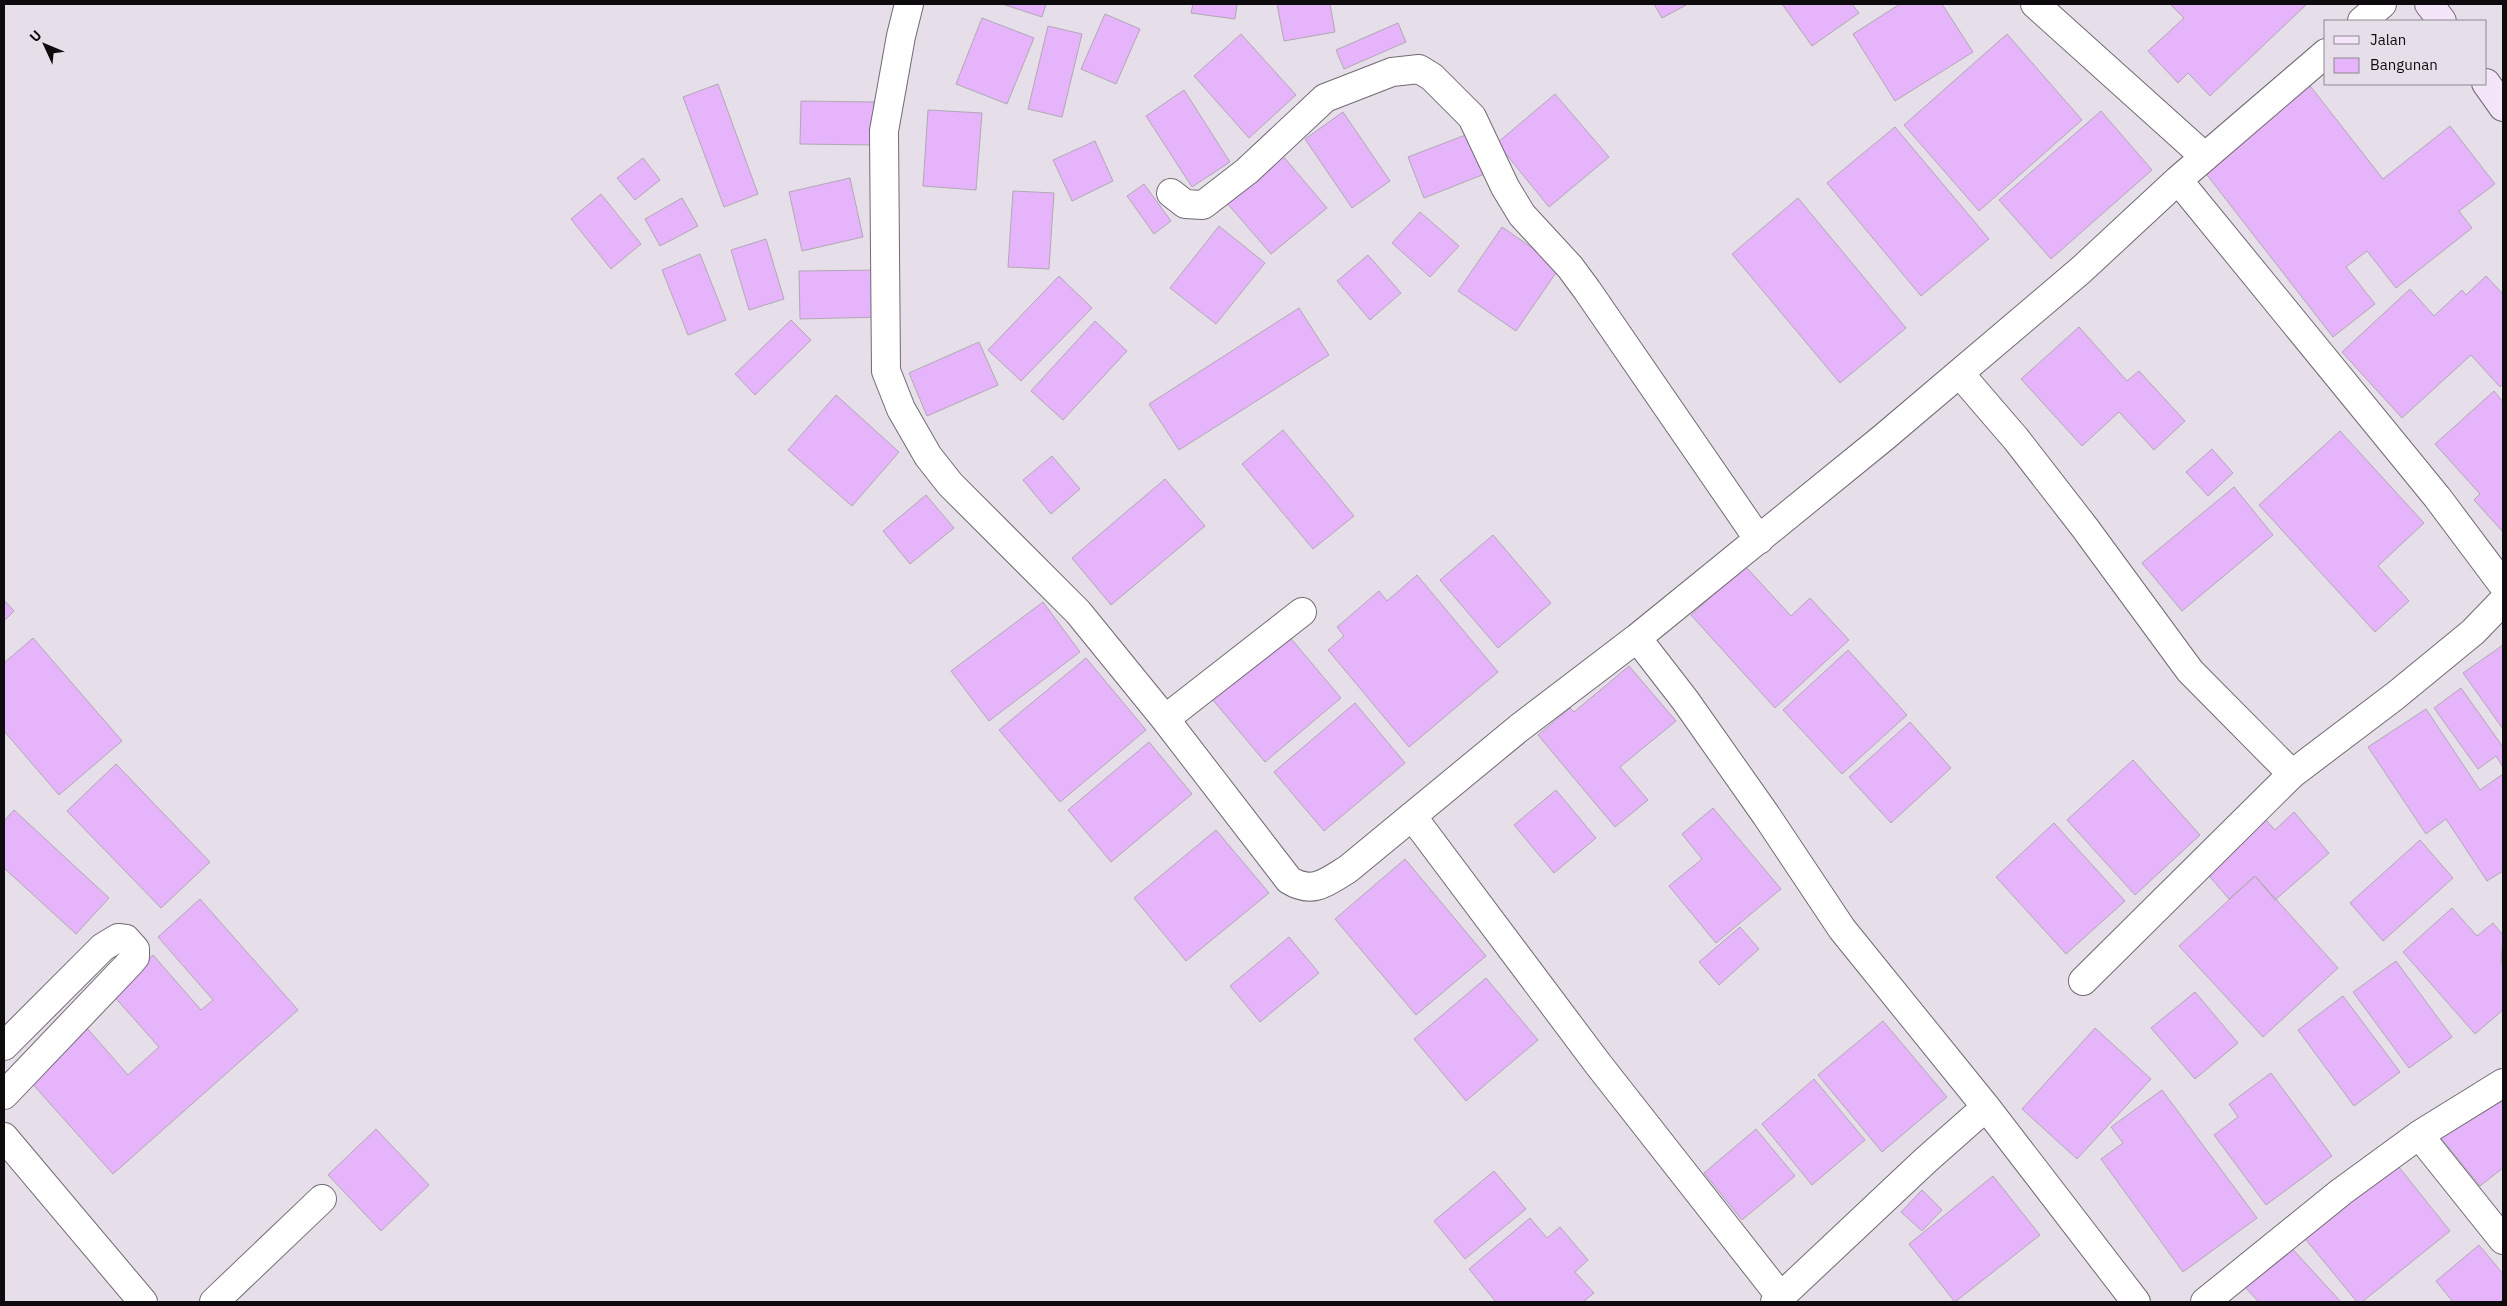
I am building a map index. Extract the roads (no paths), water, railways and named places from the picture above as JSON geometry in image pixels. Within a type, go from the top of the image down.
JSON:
[{"type":"street","points":[[910,4],[901,36],[884,131],[886,371],[901,410],[928,456],[950,484],[1078,612],[1165,719],[1289,880],[1301,888],[1322,885],[1348,869],[1519,728],[1759,540],[1960,374],[2088,264],[2178,180],[2324,55]]},
{"type":"street","points":[[2035,4],[2205,157]]},
{"type":"street","points":[[2363,20],[2382,4]]},
{"type":"street","points":[[2429,4],[2441,20]]},
{"type":"street","points":[[1171,193],[1185,204],[1203,205],[1247,171],[1324,98],[1392,72],[1418,69],[1426,73],[1472,117],[1492,154],[1505,187],[1522,215],[1570,267],[1588,290],[1759,540]]},
{"type":"street","points":[[2487,84],[2503,108]]},
{"type":"street","points":[[2178,180],[2437,497],[2503,585]]},
{"type":"street","points":[[1960,374],[2016,439],[2079,520],[2190,671],[2292,774]]},
{"type":"street","points":[[2083,981],[2292,774],[2395,696],[2473,632],[2503,601]]},
{"type":"street","points":[[1165,719],[1302,612]]},
{"type":"street","points":[[1636,638],[1685,700],[1766,815],[1842,930],[1986,1107],[2136,1302]]},
{"type":"street","points":[[1412,816],[1778,1300],[1926,1160],[1986,1107]]},
{"type":"street","points":[[4,1046],[103,947],[118,938],[126,939],[135,949],[135,957],[130,963],[4,1095]]},
{"type":"street","points":[[2205,1302],[2341,1192],[2419,1135],[2503,1083]]},
{"type":"street","points":[[2419,1135],[2503,1240]]},
{"type":"street","points":[[4,1138],[144,1302]]},
{"type":"street","points":[[214,1302],[322,1199]]}]
